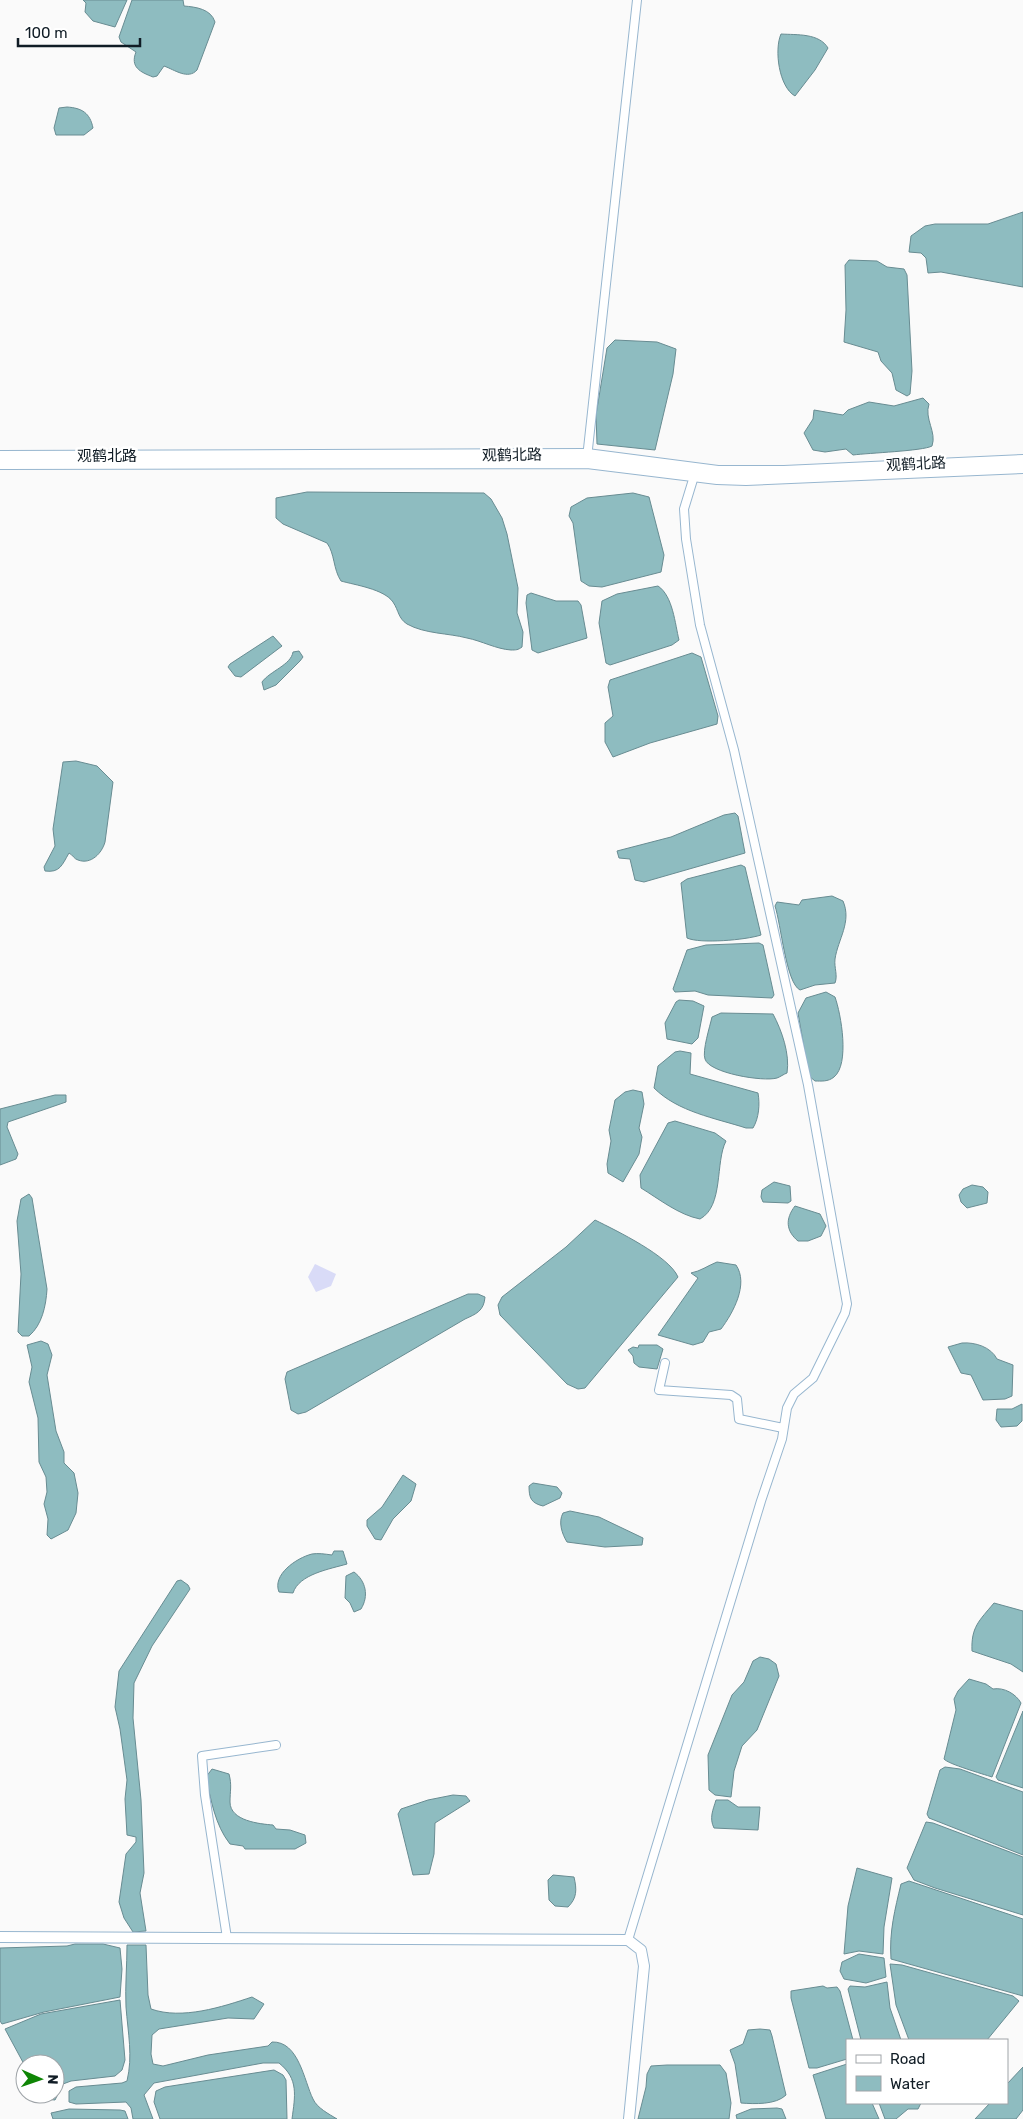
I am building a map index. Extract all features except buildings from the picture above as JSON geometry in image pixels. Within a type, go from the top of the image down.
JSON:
[{"type":"street","points":[[587,458],[637,0]]},
{"type":"street","name":"观鹤北路","points":[[0,456],[587,458],[695,473],[717,479],[784,480],[1023,468]]},
{"type":"street","name":"观鹤北路","points":[[0,464],[587,458]]},
{"type":"street","name":"观鹤北路","points":[[695,473],[784,471],[1023,460]]},
{"type":"street","points":[[628,1940],[761,1501],[782,1439],[782,1428],[787,1408],[794,1394],[813,1378],[845,1313],[847,1304],[808,1085],[734,750],[700,625],[686,539],[684,509],[695,473]]},
{"type":"street","points":[[665,1363],[659,1390],[731,1395],[737,1399],[739,1419],[782,1428]]},
{"type":"street","points":[[227,1938],[205,1795],[202,1756],[276,1746]]},
{"type":"street","points":[[0,1937],[628,1940],[641,1950],[644,1966],[629,2119]]},
{"type":"shaded area","points":[[315,1264],[336,1274],[331,1286],[316,1292],[308,1277]]},
{"type":"water","points":[[83,0],[127,0],[115,27],[93,21],[85,12],[86,3]]},
{"type":"water","points":[[132,0],[183,0],[184,6],[198,8],[210,14],[215,22],[197,70],[186,74],[164,66],[157,76],[153,77],[137,68],[134,62],[136,52],[121,42],[119,37]]},
{"type":"water","points":[[781,34],[813,37],[824,43],[828,48],[815,70],[795,96],[785,85],[779,68],[778,49]]},
{"type":"water","points":[[67,107],[84,112],[90,119],[93,128],[84,135],[56,135],[54,128],[59,108]]},
{"type":"water","points":[[1023,212],[1023,287],[941,272],[928,273],[926,258],[921,253],[909,252],[911,236],[925,226],[935,224],[988,224]]},
{"type":"water","points":[[849,260],[877,261],[887,267],[904,269],[907,275],[912,371],[910,394],[907,396],[896,390],[892,373],[881,361],[878,352],[844,342],[846,310],[845,265]]},
{"type":"water","points":[[615,340],[657,342],[676,349],[673,374],[655,450],[597,444],[596,415],[607,348]]},
{"type":"water","points":[[923,398],[929,404],[928,415],[933,436],[932,446],[927,448],[853,455],[846,449],[825,452],[813,450],[804,433],[813,419],[814,410],[843,415],[848,410],[869,402],[894,406]]},
{"type":"water","points":[[307,492],[484,493],[491,499],[502,518],[507,534],[518,588],[517,613],[523,632],[522,647],[511,650],[494,647],[473,639],[429,632],[414,627],[404,622],[393,602],[383,594],[369,588],[341,581],[327,543],[283,524],[276,518],[276,498]]},
{"type":"water","points":[[633,493],[649,497],[664,555],[661,572],[602,587],[589,586],[581,581],[573,523],[569,516],[571,507],[587,498]]},
{"type":"water","points":[[658,586],[667,596],[670,603],[679,640],[672,645],[610,665],[606,663],[599,623],[602,601],[617,594]]},
{"type":"water","points":[[531,593],[556,601],[578,601],[581,605],[587,638],[538,653],[532,650],[526,603],[527,595]]},
{"type":"water","points":[[273,636],[282,646],[241,677],[235,676],[228,667],[230,664]]},
{"type":"water","points":[[299,651],[303,657],[300,661],[276,685],[264,690],[262,682],[288,661],[293,652]]},
{"type":"water","points":[[692,653],[701,657],[718,716],[717,724],[650,743],[613,757],[605,742],[605,723],[613,716],[608,687],[610,680]]},
{"type":"water","points":[[76,761],[97,766],[113,782],[105,842],[99,854],[87,861],[75,859],[69,853],[57,869],[45,871],[44,867],[55,846],[53,829],[63,762]]},
{"type":"water","points":[[735,813],[738,816],[745,853],[644,882],[635,880],[630,859],[619,858],[617,851],[671,837],[724,815]]},
{"type":"water","points":[[741,865],[745,867],[761,935],[723,941],[702,941],[687,938],[681,883],[687,879]]},
{"type":"water","points":[[832,896],[843,901],[846,916],[844,930],[835,959],[835,983],[815,985],[800,990],[795,985],[791,976],[775,906],[777,902],[799,905],[802,900]]},
{"type":"water","points":[[759,943],[763,945],[774,995],[772,998],[708,995],[695,991],[675,992],[673,989],[687,950],[706,945]]},
{"type":"water","points":[[826,992],[835,997],[840,1015],[843,1039],[842,1061],[839,1071],[832,1079],[815,1081],[809,1076],[798,1013],[806,998]]},
{"type":"water","points":[[679,1000],[693,1001],[704,1006],[698,1038],[692,1044],[667,1039],[665,1023],[676,1002]]},
{"type":"water","points":[[721,1013],[773,1014],[785,1043],[787,1073],[777,1078],[760,1079],[726,1072],[709,1064],[704,1055],[708,1032],[712,1017]]},
{"type":"water","points":[[675,1052],[691,1053],[690,1074],[758,1093],[757,1120],[753,1128],[746,1128],[685,1109],[654,1088],[658,1066]]},
{"type":"water","points":[[633,1090],[642,1092],[644,1104],[639,1128],[642,1137],[639,1154],[623,1182],[608,1173],[607,1164],[611,1141],[609,1130],[615,1100],[625,1092]]},
{"type":"water","points":[[55,1095],[66,1095],[66,1102],[8,1122],[7,1127],[18,1154],[16,1159],[0,1165],[0,1109]]},
{"type":"water","points":[[675,1121],[715,1133],[726,1141],[713,1204],[708,1213],[700,1219],[677,1210],[641,1188],[640,1175],[668,1123]]},
{"type":"water","points":[[774,1182],[790,1186],[791,1201],[788,1203],[763,1202],[761,1197],[762,1190]]},
{"type":"water","points":[[972,1185],[983,1187],[988,1192],[987,1203],[967,1208],[961,1202],[959,1195],[963,1189]]},
{"type":"water","points":[[29,1194],[32,1198],[47,1289],[46,1302],[40,1321],[29,1336],[22,1336],[18,1332],[21,1274],[17,1221],[21,1199]]},
{"type":"water","points":[[795,1206],[820,1214],[826,1226],[821,1236],[808,1241],[798,1241],[794,1237],[789,1229],[788,1220]]},
{"type":"water","points":[[595,1220],[629,1237],[654,1253],[673,1269],[678,1277],[585,1388],[578,1389],[567,1384],[500,1315],[498,1305],[502,1297],[566,1247]]},
{"type":"water","points":[[717,1262],[736,1265],[741,1281],[738,1298],[721,1329],[709,1332],[703,1342],[693,1345],[658,1335],[698,1278],[691,1273]]},
{"type":"water","points":[[468,1294],[478,1294],[485,1297],[483,1306],[476,1314],[306,1412],[298,1414],[291,1410],[285,1379],[287,1372]]},
{"type":"water","points":[[41,1341],[48,1344],[52,1355],[47,1375],[56,1431],[64,1452],[64,1463],[74,1473],[78,1493],[76,1513],[68,1530],[51,1539],[47,1535],[48,1519],[44,1504],[47,1492],[46,1477],[39,1462],[38,1418],[29,1382],[32,1367],[27,1345]]},
{"type":"water","points":[[962,1343],[972,1343],[987,1348],[997,1359],[1013,1365],[1012,1396],[1005,1399],[983,1400],[971,1375],[961,1373],[948,1347]]},
{"type":"water","points":[[639,1345],[657,1345],[663,1349],[657,1369],[639,1367],[634,1363],[633,1356],[628,1350],[633,1347],[638,1348]]},
{"type":"water","points":[[1022,1404],[1022,1421],[1017,1426],[1001,1427],[996,1420],[997,1409],[1012,1409]]},
{"type":"water","points":[[403,1475],[416,1484],[411,1501],[393,1519],[381,1540],[375,1539],[367,1526],[367,1520],[382,1507]]},
{"type":"water","points":[[533,1483],[557,1487],[562,1493],[560,1498],[543,1506],[536,1503],[530,1494],[529,1486]]},
{"type":"water","points":[[570,1511],[599,1517],[643,1538],[642,1545],[605,1547],[567,1542],[562,1532],[561,1520],[563,1513]]},
{"type":"water","points":[[334,1551],[343,1551],[347,1564],[324,1570],[308,1577],[296,1587],[293,1593],[279,1592],[279,1579],[293,1563],[312,1554],[332,1555]]},
{"type":"water","points":[[354,1572],[364,1584],[365,1599],[361,1609],[354,1612],[350,1603],[345,1598],[346,1576]]},
{"type":"water","points":[[181,1580],[190,1589],[152,1646],[134,1683],[133,1718],[141,1800],[144,1873],[140,1893],[146,1931],[133,1932],[124,1918],[119,1902],[126,1854],[136,1842],[136,1837],[127,1835],[125,1799],[127,1780],[115,1707],[119,1671],[177,1581]]},
{"type":"water","points":[[994,1603],[1023,1611],[1023,1672],[1011,1664],[972,1651],[973,1636],[977,1625]]},
{"type":"water","points":[[760,1657],[769,1659],[776,1664],[779,1676],[757,1730],[742,1746],[734,1771],[731,1797],[715,1795],[709,1790],[708,1755],[732,1695],[744,1682],[753,1661]]},
{"type":"water","points":[[969,1679],[986,1684],[993,1689],[1009,1692],[1021,1703],[992,1777],[944,1759],[956,1710],[954,1699],[958,1691]]},
{"type":"water","points":[[1023,1711],[1023,1788],[998,1780],[996,1777]]},
{"type":"water","points":[[945,1767],[960,1769],[1023,1792],[1023,1855],[929,1818],[927,1814],[940,1770]]},
{"type":"water","points":[[212,1769],[229,1774],[231,1808],[240,1817],[261,1824],[273,1825],[276,1829],[290,1830],[305,1835],[306,1843],[295,1849],[245,1849],[243,1846],[230,1844],[217,1821],[212,1803],[206,1777]]},
{"type":"water","points":[[453,1795],[466,1796],[470,1801],[435,1823],[434,1854],[429,1874],[413,1875],[398,1814],[401,1809],[428,1800]]},
{"type":"water","points":[[716,1800],[728,1800],[738,1807],[760,1807],[758,1830],[714,1828],[712,1817]]},
{"type":"water","points":[[926,1822],[1023,1857],[1023,1915],[914,1880],[907,1868]]},
{"type":"water","points":[[857,1868],[892,1878],[884,1927],[883,1954],[859,1951],[844,1954],[848,1906]]},
{"type":"water","points":[[553,1875],[574,1877],[576,1894],[568,1907],[555,1906],[549,1900],[548,1880]]},
{"type":"water","points":[[909,1881],[1023,1919],[1023,1996],[891,1959],[892,1930],[901,1884]]},
{"type":"water","points":[[75,1944],[103,1944],[120,1948],[122,1969],[120,1997],[44,2012],[2,2024],[0,2021],[0,1948],[67,1946]]},
{"type":"water","points":[[127,1945],[146,1945],[148,1995],[151,2009],[163,2012],[189,2013],[228,2005],[252,1997],[264,2004],[254,2019],[228,2018],[159,2029],[152,2035],[151,2054],[153,2064],[163,2066],[208,2055],[268,2046],[272,2042],[281,2043],[289,2048],[299,2063],[317,2105],[337,2119],[292,2119],[293,2082],[290,2075],[279,2063],[263,2063],[154,2083],[144,2095],[153,2119],[133,2119],[131,2108],[126,2102],[76,2104],[69,2102],[69,2091],[76,2087],[127,2081],[130,2053],[126,1999]]},
{"type":"water","points":[[859,1954],[884,1958],[886,1977],[866,1983],[844,1979],[840,1971],[842,1962]]},
{"type":"water","points":[[890,1964],[902,1965],[1013,1996],[1019,2001],[988,2039],[909,2039],[896,2005]]},
{"type":"water","points":[[887,1982],[890,2008],[901,2039],[861,2039],[848,1989],[850,1986],[865,1987]]},
{"type":"water","points":[[823,1986],[827,1988],[837,1987],[840,1991],[853,2039],[846,2039],[846,2059],[817,2068],[809,2068],[791,1998],[791,1991]]},
{"type":"water","points":[[120,2000],[125,2060],[122,2070],[115,2076],[65,2083],[65,2054],[19,2054],[5,2029],[41,2014]]},
{"type":"water","points":[[748,2030],[770,2030],[786,2095],[777,2101],[758,2104],[741,2103],[735,2064],[730,2050],[743,2044]]},
{"type":"water","points":[[846,2064],[846,2104],[872,2104],[879,2119],[826,2119],[813,2075]]},
{"type":"water","points":[[720,2065],[726,2073],[731,2103],[729,2119],[638,2119],[646,2087],[647,2074],[651,2066]]},
{"type":"water","points":[[1023,2067],[1023,2110],[1016,2119],[975,2119],[989,2104],[1008,2104],[1008,2083]]},
{"type":"water","points":[[274,2070],[283,2075],[286,2080],[287,2119],[160,2119],[154,2102],[156,2091],[165,2087]]},
{"type":"water","points":[[879,2104],[920,2104],[918,2109],[908,2109],[896,2119],[885,2119]]},
{"type":"water","points":[[69,2109],[120,2110],[125,2111],[128,2119],[53,2119],[51,2113]]},
{"type":"water","points":[[751,2109],[782,2109],[786,2119],[737,2119],[736,2115]]}]
